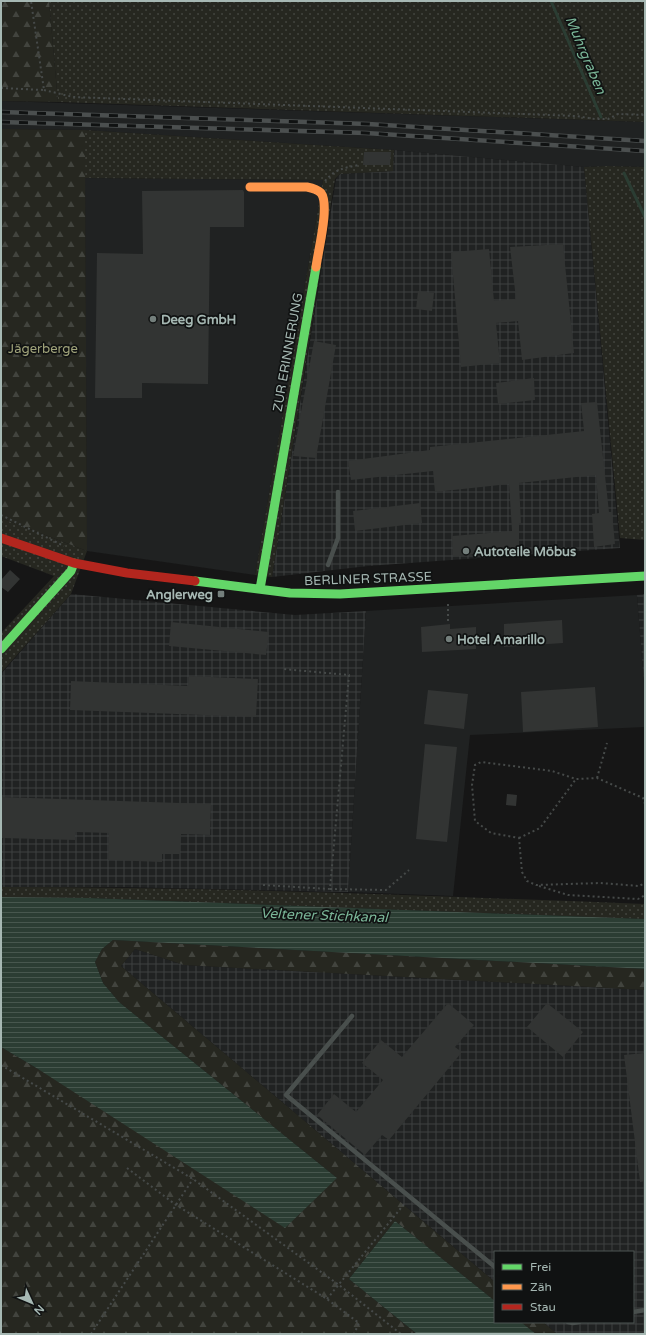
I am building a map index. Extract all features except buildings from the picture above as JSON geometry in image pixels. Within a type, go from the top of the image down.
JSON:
[{"type":"main road","points":[[250,187],[308,186],[318,190]]},
{"type":"main road","name":"ZUR ERINNERUNG","points":[[260,589],[325,212],[324,199],[318,190]]},
{"type":"main road","name":"BERLINER STRASSE","points":[[1,538],[74,563],[127,573],[290,593],[340,594],[645,576]]},
{"type":"main road","points":[[1,649],[71,571],[74,563]]},
{"type":"lane","points":[[328,565],[338,538],[338,492]]},
{"type":"lane","points":[[352,1016],[286,1095],[494,1266]]},
{"type":"lane","points":[[634,1312],[645,1310]]},
{"type":"path","points":[[31,1],[44,90]]},
{"type":"path","points":[[1,88],[44,90],[73,97],[576,116],[594,119],[608,119],[618,114],[645,115]]},
{"type":"path","points":[[318,190],[331,174],[341,169],[359,165]]},
{"type":"path","points":[[1,515],[68,549]]},
{"type":"path","points":[[448,604],[448,624]]},
{"type":"path","points":[[283,669],[349,675],[330,889]]},
{"type":"path","points":[[597,778],[607,743]]},
{"type":"path","points":[[576,779],[540,828],[519,838],[491,833],[475,822],[472,785],[475,765],[481,762],[552,771],[576,779],[597,778],[643,798],[645,804]]},
{"type":"path","points":[[519,838],[522,872],[527,881],[568,895],[638,899],[645,895]]},
{"type":"path","points":[[263,885],[330,889],[386,890],[409,870]]},
{"type":"path","points":[[536,885],[600,883],[639,886],[645,883]]},
{"type":"path","points":[[1,1065],[193,1179],[339,1285],[401,1334]]},
{"type":"path","points":[[127,1168],[176,1205],[327,1300],[359,1323],[354,1334]]},
{"type":"path","points":[[91,1334],[193,1179]]},
{"type":"path","points":[[327,1300],[410,1197]]},
{"type":"shaded area","points":[[1,101],[645,122],[645,167],[584,167],[394,150],[85,130],[1,129]]},
{"type":"shaded area","points":[[394,150],[584,167],[620,548],[368,566],[272,577],[336,179],[340,174],[392,171]]},
{"type":"shaded area","points":[[85,178],[323,180],[255,575],[87,551]]},
{"type":"shaded area","points":[[71,594],[295,615],[366,611],[348,892],[121,887],[1,887],[1,674]]},
{"type":"shaded area","points":[[645,594],[645,695],[637,595]]},
{"type":"shaded area","points":[[637,595],[645,695],[645,727],[470,735],[453,896],[348,892],[366,611]]},
{"type":"shaded area","points":[[135,949],[184,965],[645,990],[645,1334],[557,1334],[544,1323],[634,1323],[634,1251],[494,1251],[494,1281],[121,966]]},
{"type":"green space","points":[[1,1],[49,1],[58,102],[1,101]]},
{"type":"green space","points":[[49,1],[645,1],[645,122],[58,102]]},
{"type":"green space","name":"Jägerberge","points":[[1,129],[85,130],[87,551],[1,518]]},
{"type":"green space","points":[[85,130],[394,150],[393,171],[340,174],[335,179],[272,577],[255,575],[323,180],[85,178]]},
{"type":"green space","points":[[584,167],[645,167],[645,540],[620,538]]},
{"type":"green space","points":[[1,518],[87,551],[71,594],[1,673],[1,633],[54,576],[1,556]]},
{"type":"green space","points":[[1,887],[243,890],[645,904],[645,919],[89,898],[1,897]]},
{"type":"green space","points":[[113,940],[645,969],[645,990],[184,965],[135,949],[121,966],[494,1281],[494,1300],[395,1221],[349,1279],[417,1334],[1,1334],[1,1047],[38,1069],[337,1178],[119,1002],[103,983],[95,962],[102,949]]},
{"type":"green space","points":[[522,1323],[544,1323],[557,1334],[536,1334]]},
{"type":"water","name":"Veltener Stichkanal","points":[[1,897],[89,898],[645,919],[645,969],[113,940],[102,949],[95,962],[103,983],[119,1002],[337,1178],[285,1228],[38,1069],[1,1047]]},
{"type":"water","points":[[395,1221],[494,1300],[494,1323],[522,1323],[536,1334],[417,1334],[349,1279]]},
{"type":"waterway","name":"Muhrgraben","points":[[551,1],[601,117]]},
{"type":"waterway","name":"Muhrgraben","points":[[624,173],[645,217]]},
{"type":"railway","points":[[1,112],[368,124],[645,141]]},
{"type":"railway","points":[[1,122],[366,133],[645,151]]},
{"type":"traffic: fast","points":[[260,589],[316,267]]},
{"type":"traffic: fast","points":[[1,649],[71,571],[74,563]]},
{"type":"traffic: fast","points":[[195,581],[290,593],[340,594],[645,576]]},
{"type":"traffic: slow","points":[[250,187],[307,187],[321,193],[323,199],[324,217],[316,267]]},
{"type":"traffic: jam","points":[[1,538],[74,563],[127,573],[195,581]]},
{"type":"place","name":"Deeg GmbH","points":[[153,319]]},
{"type":"place","name":"Autoteile Möbus","points":[[466,551]]},
{"type":"place","name":"Anglerweg","points":[[221,594]]},
{"type":"place","name":"Hotel Amarillo","points":[[449,639]]}]
